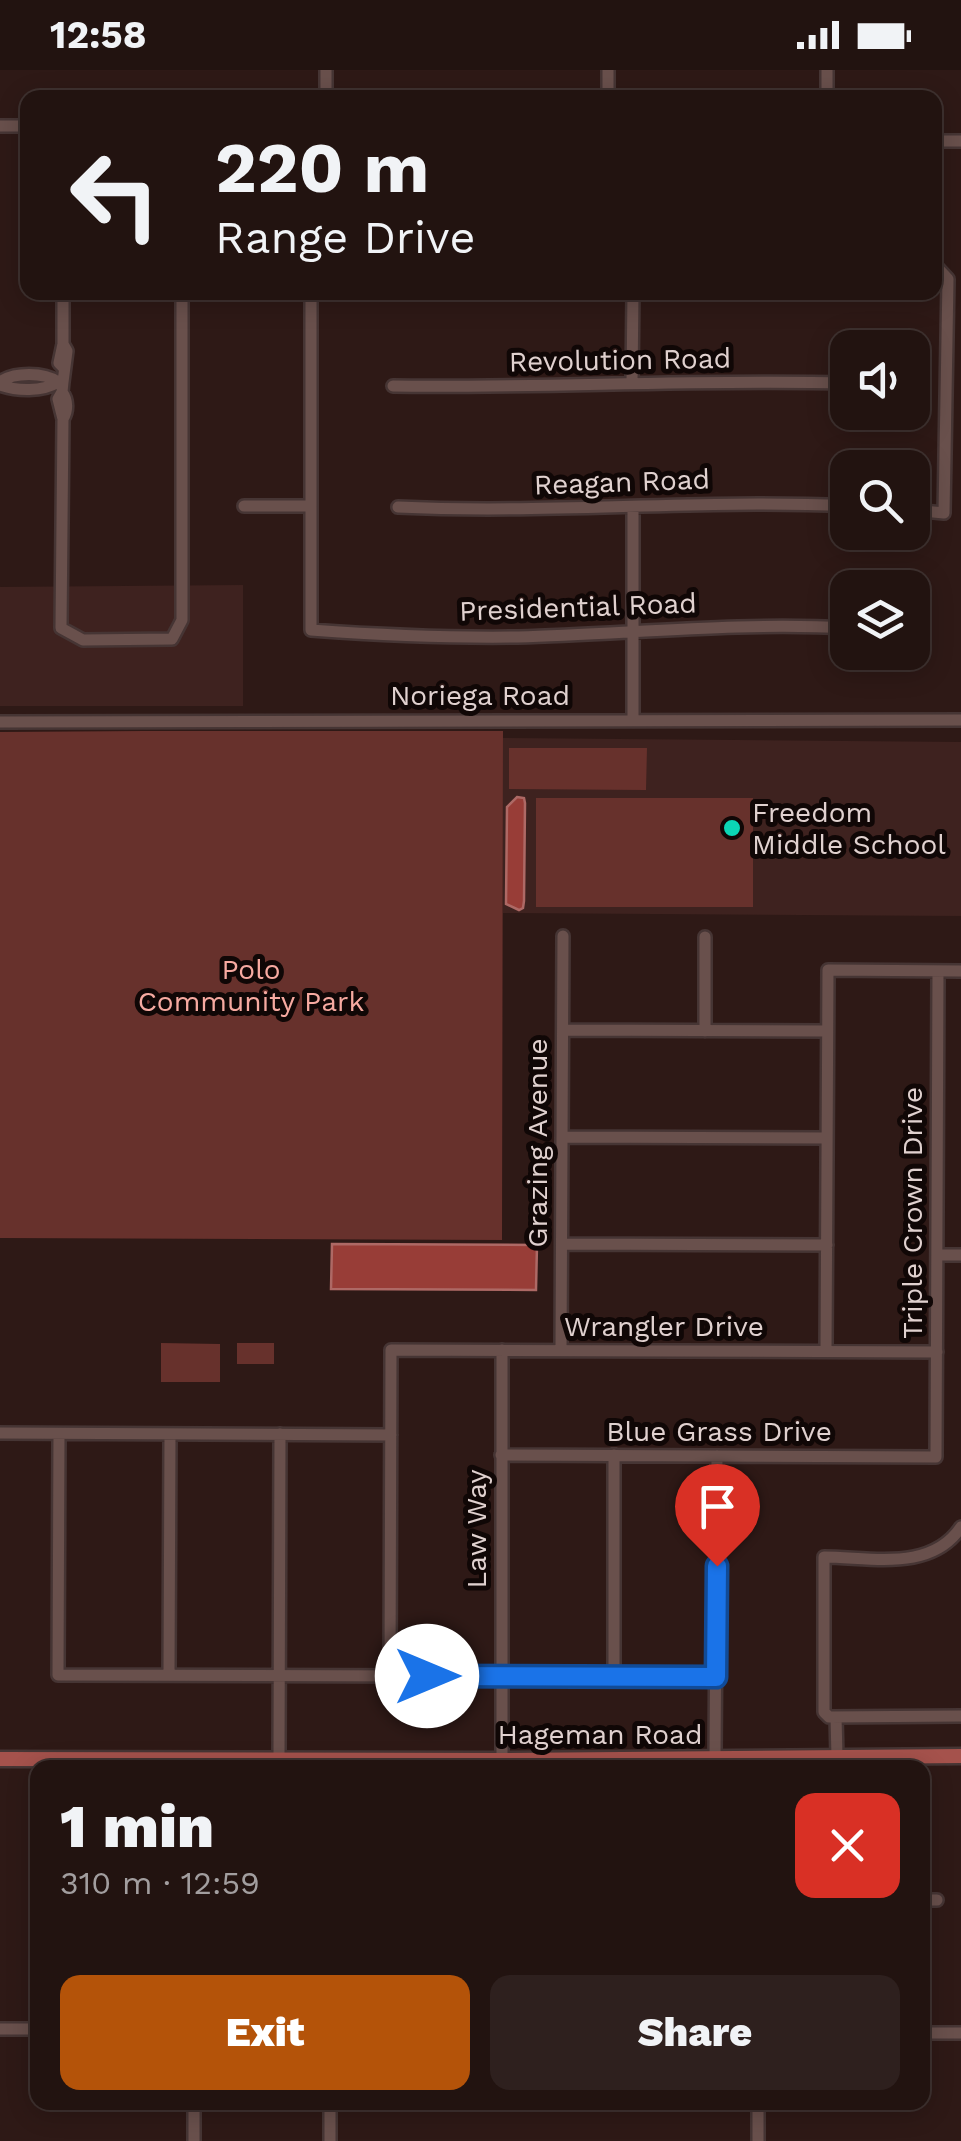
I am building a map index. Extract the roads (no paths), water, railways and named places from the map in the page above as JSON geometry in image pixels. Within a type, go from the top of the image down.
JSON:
[{"type":"main road","name":"Hageman Road","points":[[644,1760],[961,1756]]},
{"type":"main road","name":"Hageman Road","points":[[0,1759],[279,1760]]},
{"type":"street","points":[[930,511],[944,512],[948,279],[942,272]]},
{"type":"street","points":[[63,300],[63,344],[67,351],[58,398],[63,419],[61,628],[83,640],[172,639],[182,620],[182,300]]},
{"type":"street","points":[[244,506],[311,506],[311,300]]},
{"type":"street","points":[[632,300],[632,382]]},
{"type":"street","name":"Revolution Road","points":[[393,386],[524,388],[632,382],[830,382]]},
{"type":"street","points":[[0,383],[9,388],[61,385]]},
{"type":"street","points":[[944,456],[961,456]]},
{"type":"street","name":"Presidential Road","points":[[311,506],[311,630],[449,637],[739,626],[830,628]]},
{"type":"street","name":"Reagan Road","points":[[398,507],[484,510],[830,506]]},
{"type":"street","points":[[633,507],[633,719]]},
{"type":"street","name":"Noriega Road","points":[[0,722],[961,720]]},
{"type":"street","name":"Grazing Avenue","points":[[562,1350],[563,936]]},
{"type":"street","points":[[705,1031],[706,937]]},
{"type":"street","points":[[826,1352],[828,970],[961,971]]},
{"type":"street","name":"Triple Crown Drive","points":[[936,1456],[938,970]]},
{"type":"street","points":[[563,1030],[828,1032]]},
{"type":"street","points":[[562,1137],[827,1138]]},
{"type":"street","points":[[562,1244],[827,1245]]},
{"type":"street","points":[[937,1255],[961,1255]]},
{"type":"street","name":"Wrangler Drive","points":[[391,1435],[391,1350],[937,1352]]},
{"type":"street","name":"Law Way","points":[[502,1350],[502,1760]]},
{"type":"street","points":[[0,1433],[391,1435],[390,1676]]},
{"type":"street","points":[[59,1434],[58,1675],[716,1677]]},
{"type":"street","points":[[169,1675],[170,1434]]},
{"type":"street","points":[[279,1760],[280,1434]]},
{"type":"street","name":"Blue Grass Drive","points":[[502,1455],[936,1456]]},
{"type":"street","points":[[614,1456],[614,1677]]},
{"type":"street","points":[[715,1758],[717,1456]]},
{"type":"street","points":[[959,1534],[941,1549],[917,1558],[824,1557],[824,1712],[829,1717],[961,1716]]},
{"type":"street","points":[[836,1717],[837,1757]]},
{"type":"street","points":[[930,1900],[936,1900]]},
{"type":"street","points":[[0,2029],[30,2029]]},
{"type":"street","points":[[930,2033],[961,2033]]},
{"type":"street","points":[[194,2110],[194,2141]]},
{"type":"street","points":[[330,2110],[330,2141]]},
{"type":"street","points":[[758,2110],[758,2141]]},
{"type":"place","name":"Freedom Middle School","points":[[732,828]]},
{"type":"park label","name":"Polo Community Park","points":[[251,985]]}]
